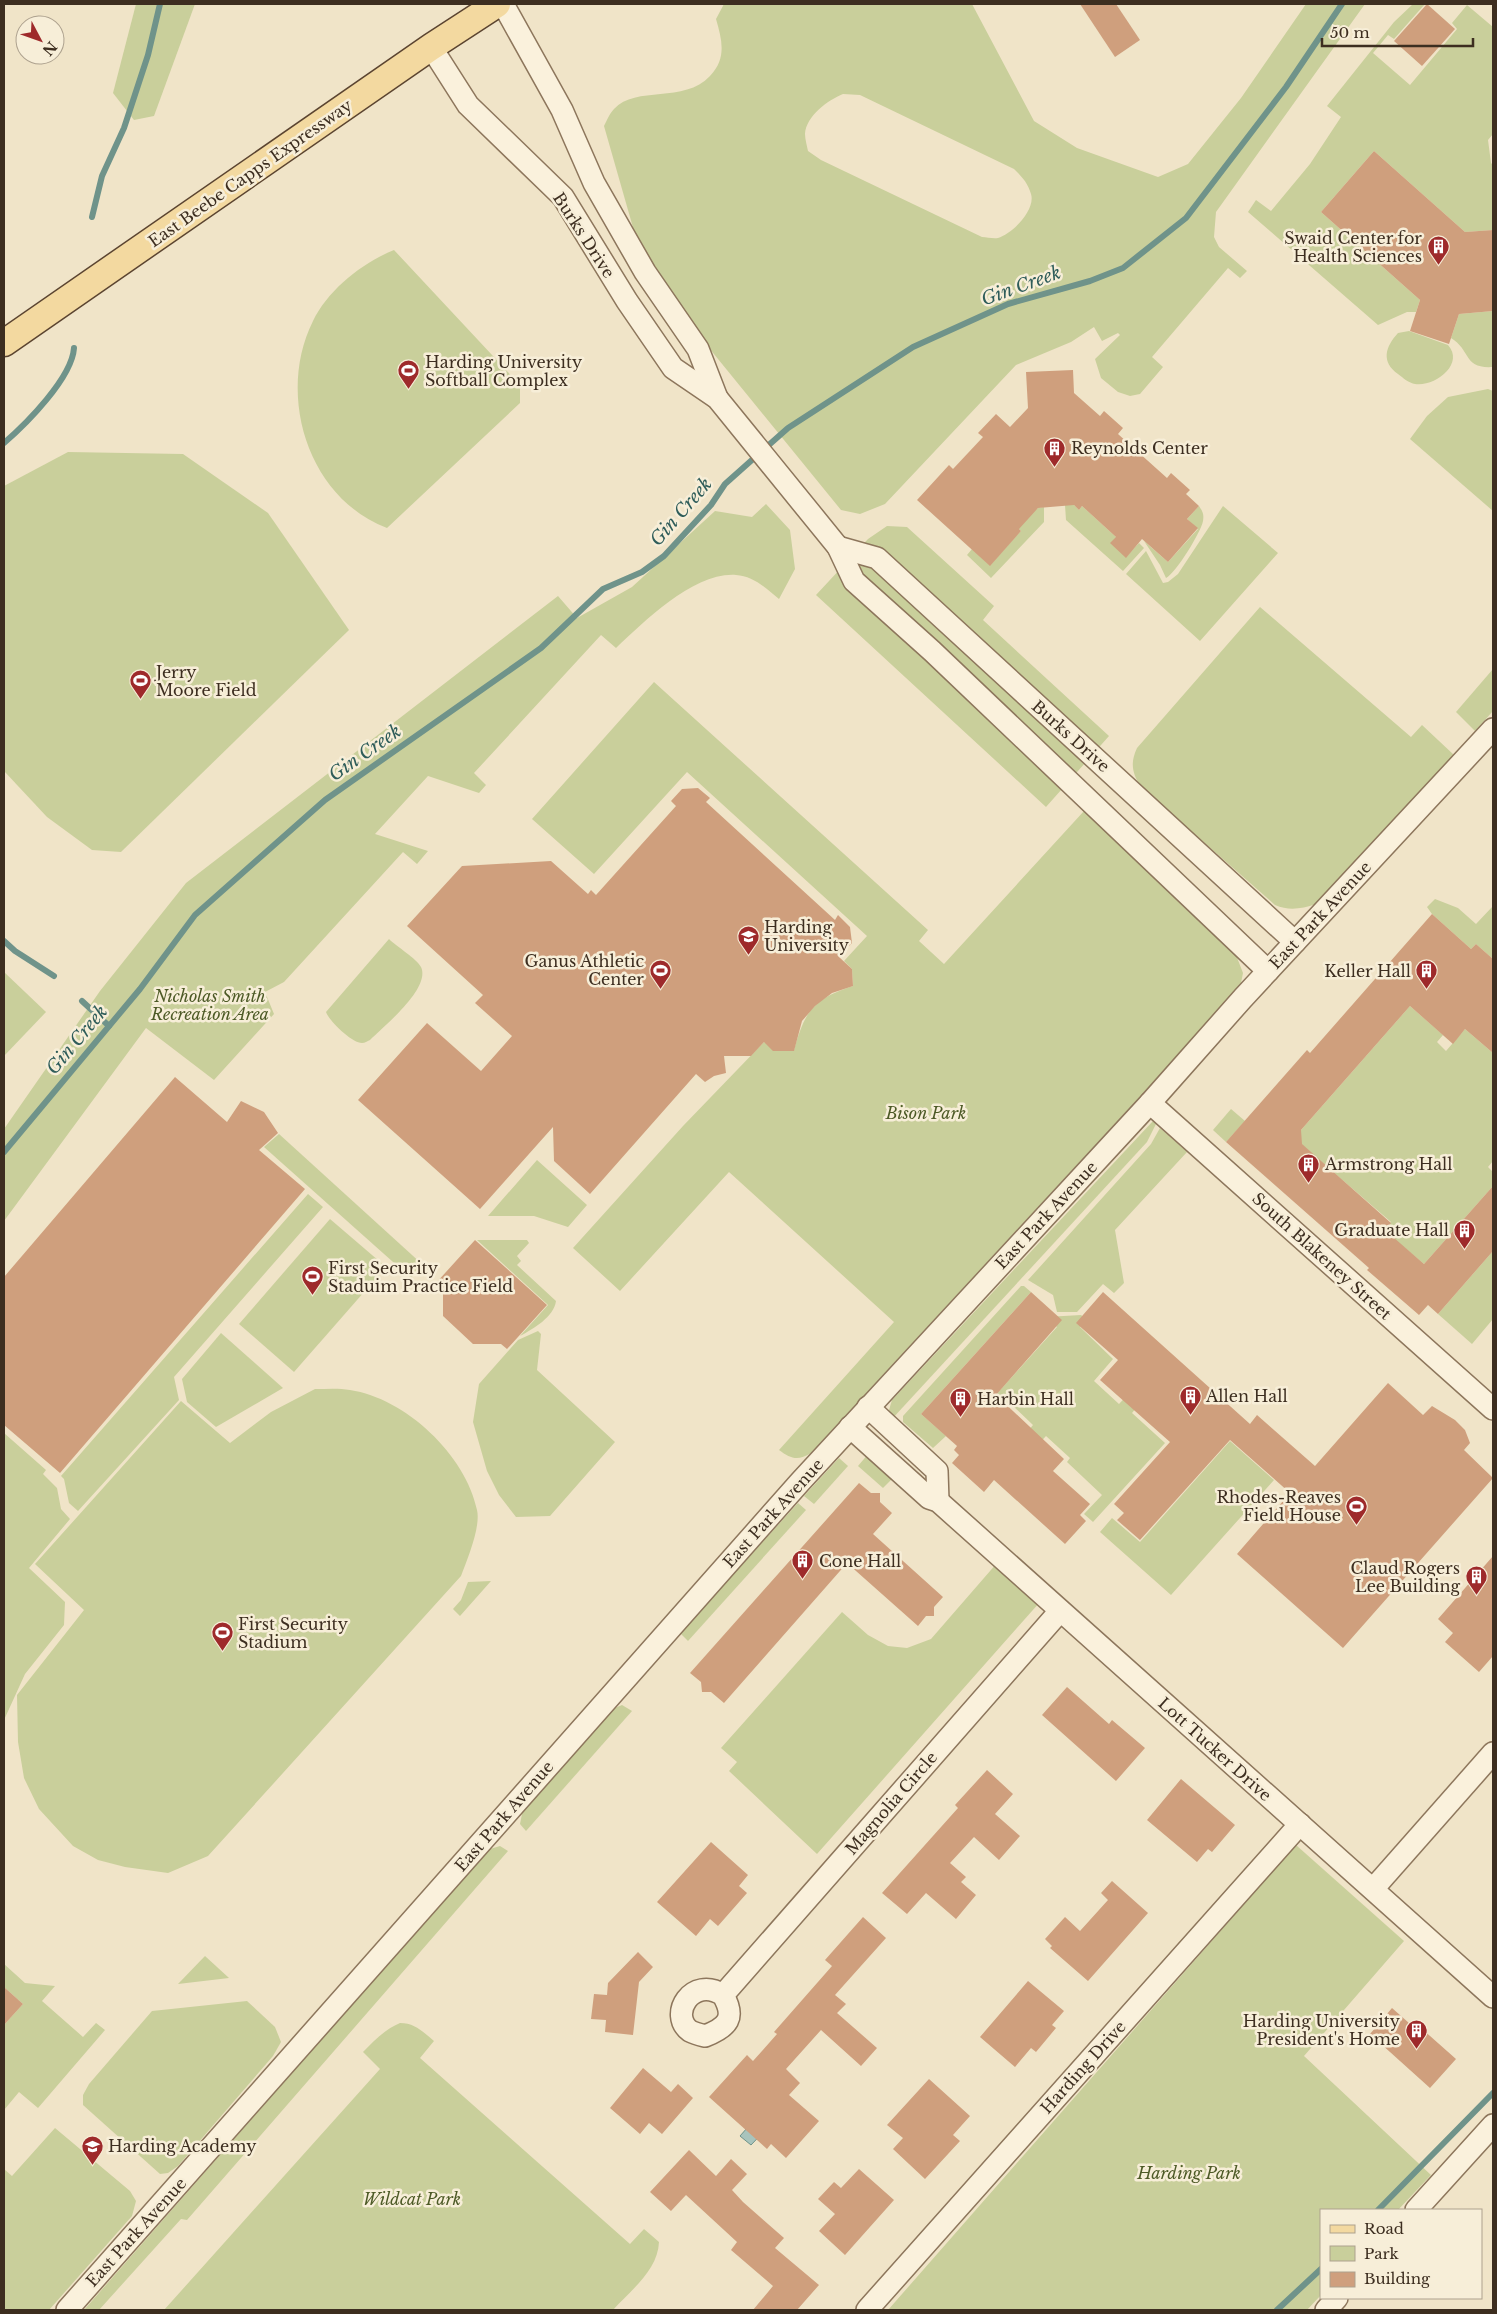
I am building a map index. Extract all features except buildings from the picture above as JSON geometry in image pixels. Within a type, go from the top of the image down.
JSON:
[{"type":"main road","name":"East Beebe Capps Expressway","points":[[4,344],[431,47],[497,4]]},
{"type":"street","name":"Burks Drive","points":[[503,4],[562,110],[594,183],[645,272],[698,349],[717,398]]},
{"type":"street","name":"Burks Drive","points":[[431,47],[468,105],[563,197],[627,301],[673,368],[717,398],[838,547],[854,581],[932,651],[1268,971]]},
{"type":"street","name":"Burks Drive","points":[[838,547],[877,558],[1295,942]]},
{"type":"street","name":"East Park Avenue","points":[[67,2310],[859,1418],[1150,1103],[1268,971],[1493,729]]},
{"type":"street","name":"South Blakeney Street","points":[[1150,1103],[1493,1409]]},
{"type":"street","name":"Lott Tucker Drive","points":[[859,1418],[929,1498],[938,1495],[1060,1611],[1493,1997]]},
{"type":"street","name":"Magnolia Circle","points":[[722,1994],[1060,1611]]},
{"type":"street","points":[[1373,1889],[1493,1753]]},
{"type":"street","name":"Harding Drive","points":[[867,2310],[1300,1824]]},
{"type":"street","points":[[1417,2209],[1493,2125]]},
{"type":"street","points":[[1326,2310],[1337,2299]]},
{"type":"green space","points":[[136,4],[195,4],[154,116],[134,120],[113,93]]},
{"type":"green space","points":[[724,4],[972,4],[1034,121],[1077,148],[1158,177],[1188,164],[1241,98],[1306,4],[1365,4],[1216,212],[1214,237],[1219,247],[1247,271],[1240,278],[1228,268],[1152,357],[1163,367],[1140,394],[1130,396],[1118,392],[1101,378],[1095,359],[1120,335],[1118,333],[1102,341],[1094,327],[1071,342],[1016,365],[885,504],[860,514],[841,510],[705,343],[636,238],[604,126],[613,111],[623,102],[647,95],[687,90],[710,76],[719,62],[722,49],[716,19]],"holes":[[[843,94],[860,95],[1014,169],[1026,183],[1032,200],[1022,220],[1004,236],[998,238],[982,237],[821,160],[808,151],[805,134],[806,127],[814,115],[831,100]]]},
{"type":"green space","points":[[1413,4],[1425,4],[1394,39],[1388,35],[1373,53],[1410,85],[1457,29],[1452,23],[1467,5],[1493,27],[1493,134],[1488,140],[1491,163],[1493,165],[1493,230],[1465,232],[1374,151],[1321,212],[1420,300],[1416,312],[1407,312],[1378,325],[1248,212],[1256,200],[1271,211],[1310,164],[1341,117],[1327,106],[1394,22]]},
{"type":"green space","name":"Harding University Softball Complex","points":[[394,250],[520,385],[520,403],[387,528],[360,514],[337,493],[319,469],[307,441],[299,411],[298,380],[302,350],[313,321],[327,299],[358,270]]},
{"type":"green space","points":[[1493,311],[1493,367],[1483,367],[1472,362],[1462,348],[1451,338],[1459,314]]},
{"type":"green space","points":[[1409,331],[1448,345],[1452,352],[1453,360],[1445,373],[1439,378],[1423,384],[1415,384],[1400,376],[1389,364],[1387,354],[1390,344],[1398,333]]},
{"type":"green space","points":[[1488,389],[1493,391],[1493,511],[1410,439],[1427,416],[1448,397]]},
{"type":"green space","name":"Jerry Moore Field","points":[[68,452],[183,454],[268,513],[349,630],[121,852],[92,850],[47,817],[4,771],[4,486]]},
{"type":"green space","name":"Nicholas Smith Recreation Area","points":[[766,504],[790,530],[795,569],[779,599],[759,583],[748,578],[736,575],[720,576],[704,581],[671,600],[616,648],[601,635],[474,773],[486,785],[479,793],[428,776],[375,834],[428,851],[417,864],[403,852],[284,982],[265,992],[274,1014],[214,1080],[146,1028],[4,1221],[4,1129],[100,991],[186,883],[558,596],[577,618],[632,587],[715,511],[752,517]]},
{"type":"green space","points":[[1065,505],[1074,505],[1079,510],[1082,506],[1116,537],[1126,557],[1139,543],[1144,548],[1123,571],[1066,520]]},
{"type":"green space","points":[[1199,506],[1203,515],[1201,526],[1182,561],[1166,578],[1144,541],[1168,562],[1198,529],[1187,519]]},
{"type":"green space","points":[[1223,506],[1278,553],[1200,641],[1126,574],[1146,551],[1163,583],[1168,582],[1178,574]]},
{"type":"green space","points":[[1044,507],[1044,522],[991,578],[967,555],[972,549],[990,565],[1021,531],[1016,526],[1038,508]]},
{"type":"green space","points":[[887,526],[907,527],[994,606],[983,620],[1109,736],[1046,807],[816,595],[868,539]]},
{"type":"green space","points":[[1260,607],[1411,737],[1422,725],[1454,755],[1316,904],[1300,908],[1290,909],[1275,905],[1141,787],[1133,768],[1133,758],[1137,748]]},
{"type":"green space","points":[[1493,669],[1493,711],[1475,731],[1456,712]]},
{"type":"green space","name":"Bison Park","points":[[654,682],[928,930],[919,941],[944,964],[1084,811],[1231,942],[1243,973],[1240,988],[1230,999],[811,1453],[798,1458],[791,1457],[779,1450],[894,1322],[729,1172],[620,1291],[573,1248],[683,1126],[764,1042],[794,1050],[802,1025],[813,1008],[828,996],[853,986],[852,969],[844,961],[867,936],[687,772],[594,874],[532,819]]},
{"type":"green space","points":[[1435,899],[1458,908],[1476,924],[1493,906],[1493,959],[1476,944],[1471,949],[1432,914],[1427,907]]},
{"type":"green space","points":[[389,939],[419,964],[422,976],[413,996],[395,1016],[370,1040],[363,1043],[358,1042],[341,1031],[331,1021],[326,1012]]},
{"type":"green space","points":[[4,972],[46,1012],[4,1056]]},
{"type":"green space","points":[[1410,1006],[1443,1035],[1437,1042],[1446,1051],[1465,1029],[1493,1053],[1493,1161],[1488,1167],[1493,1172],[1493,1186],[1424,1264],[1405,1248],[1381,1234],[1391,1222],[1294,1138]]},
{"type":"green space","points":[[1231,1109],[1245,1121],[1226,1142],[1213,1130]]},
{"type":"green space","points":[[1153,1121],[1156,1124],[1147,1142],[892,1419],[889,1410],[892,1400]]},
{"type":"green space","points":[[1160,1128],[1187,1152],[1115,1230],[1124,1283],[1114,1293],[1103,1284],[1077,1312],[1057,1312],[1053,1295],[1028,1280],[1151,1144]]},
{"type":"green space","points":[[279,1134],[423,1265],[411,1278],[264,1147]]},
{"type":"green space","points":[[537,1160],[587,1205],[568,1227],[534,1216],[488,1216]]},
{"type":"green space","points":[[308,1194],[323,1207],[174,1377],[179,1400],[78,1511],[69,1503],[64,1479],[61,1476]]},
{"type":"green space","name":"First Security Staduim Practice Field","points":[[330,1219],[386,1267],[294,1372],[239,1324]]},
{"type":"green space","points":[[477,1240],[527,1240],[529,1243],[517,1256],[521,1261],[517,1265],[556,1301],[547,1317],[537,1326],[520,1336],[548,1305]]},
{"type":"green space","points":[[1493,1251],[1493,1319],[1472,1344],[1438,1314]]},
{"type":"green space","points":[[1021,1286],[1024,1286],[1031,1292],[921,1414],[946,1436],[933,1448],[903,1422],[903,1416]]},
{"type":"green space","points":[[1081,1315],[1086,1319],[1080,1327],[1113,1359],[1094,1381],[1119,1404],[1137,1385],[1147,1395],[1132,1413],[1165,1443],[1093,1522],[1084,1514],[1102,1495],[1067,1462],[1070,1458],[1046,1436],[1034,1449],[1022,1438],[1033,1425],[1012,1405],[998,1421],[984,1408],[1057,1327],[1046,1317]]},
{"type":"green space","points":[[538,1331],[541,1334],[537,1370],[615,1442],[550,1516],[516,1517],[499,1495],[487,1471],[473,1422],[479,1384],[518,1340]]},
{"type":"green space","points":[[221,1333],[283,1388],[216,1427],[187,1402],[182,1379]]},
{"type":"green space","name":"First Security Stadium","points":[[315,1389],[350,1390],[371,1395],[392,1404],[430,1432],[446,1450],[460,1469],[471,1489],[478,1517],[470,1553],[461,1576],[208,1856],[168,1873],[125,1867],[98,1860],[73,1846],[39,1809],[24,1778],[18,1742],[17,1695],[84,1610],[35,1564],[181,1401],[230,1443],[271,1412]]},
{"type":"green space","points":[[4,1433],[46,1470],[43,1474],[57,1488],[61,1509],[70,1519],[29,1568],[65,1602],[64,1625],[25,1674],[4,1720]]},
{"type":"green space","points":[[1230,1441],[1274,1480],[1171,1595],[1100,1532],[1112,1518],[1140,1542]]},
{"type":"green space","points":[[869,1453],[895,1476],[883,1488],[858,1466]]},
{"type":"green space","points":[[839,1458],[848,1466],[814,1504],[804,1496]]},
{"type":"green space","points":[[798,1503],[806,1510],[688,1641],[680,1633]]},
{"type":"green space","points":[[997,1563],[1040,1602],[817,1854],[729,1771],[737,1762],[721,1748],[842,1612],[868,1635],[888,1646],[907,1648],[931,1639]]},
{"type":"green space","points":[[491,1581],[460,1616],[453,1609],[461,1600],[468,1582]]},
{"type":"green space","points":[[622,1705],[632,1711],[526,1831],[520,1824],[523,1809],[610,1710]]},
{"type":"green space","name":"Harding Park","points":[[1296,1845],[1404,1941],[1304,2056],[1431,2175],[1399,2209],[1320,2209],[1320,2296],[1307,2310],[888,2310]]},
{"type":"green space","points":[[500,1846],[508,1851],[187,2220],[181,2219],[99,2310],[84,2310],[485,1853],[490,1849]]},
{"type":"green space","points":[[205,1956],[229,1978],[178,1984]]},
{"type":"green space","points":[[4,1964],[25,1983],[55,1986],[42,2001],[83,2037],[96,2023],[105,2030],[38,2108],[19,2092],[4,2110],[4,2025],[23,2004],[4,1987]]},
{"type":"green space","points":[[247,2001],[275,2027],[281,2042],[273,2056],[178,2166],[168,2173],[160,2174],[83,2105],[83,2095],[89,2084],[152,2011]]},
{"type":"green space","name":"Wildcat Park","points":[[400,2023],[414,2026],[434,2041],[420,2058],[630,2244],[644,2229],[659,2242],[654,2262],[649,2271],[613,2310],[164,2310],[380,2069],[363,2052],[384,2032]]},
{"type":"green space","points":[[55,2128],[130,2191],[136,2201],[132,2216],[49,2310],[4,2310],[4,2169],[12,2176]]},
{"type":"water","points":[[755,2119],[771,2124],[751,2145],[740,2136]]},
{"type":"waterway","points":[[92,217],[102,176],[124,128],[148,55],[160,4]]},
{"type":"waterway","name":"Gin Creek","points":[[4,1152],[140,989],[195,915],[325,800],[541,648],[603,589],[642,572],[664,556],[711,505],[725,484],[788,428],[913,347],[1008,304],[1090,281],[1123,268],[1186,218],[1286,87],[1342,4]]},
{"type":"waterway","points":[[4,443],[35,413],[57,386],[71,360],[74,348]]},
{"type":"waterway","points":[[4,941],[15,951],[54,976]]},
{"type":"waterway","points":[[82,1001],[109,1026]]},
{"type":"waterway","points":[[1379,2209],[1493,2093]]},
{"type":"waterway","points":[[1277,2310],[1320,2270]]},
{"type":"place","name":"Swaid Center for Health Sciences","points":[[1438,266]]},
{"type":"place","name":"Harding University Softball Complex","points":[[409,390]]},
{"type":"place","name":"Reynolds Center","points":[[1055,467]]},
{"type":"place","name":"Jerry Moore Field","points":[[140,700]]},
{"type":"place","name":"Harding University","points":[[748,955]]},
{"type":"place","name":"Ganus Athletic Center","points":[[660,989]]},
{"type":"place","name":"Keller Hall","points":[[1427,990]]},
{"type":"place","name":"Armstrong Hall","points":[[1309,1183]]},
{"type":"place","name":"Graduate Hall","points":[[1465,1249]]},
{"type":"place","name":"First Security Staduim Practice Field","points":[[312,1296]]},
{"type":"place","name":"Allen Hall","points":[[1190,1415]]},
{"type":"place","name":"Harbin Hall","points":[[961,1418]]},
{"type":"place","name":"Rhodes-Reaves Field House","points":[[1357,1525]]},
{"type":"place","name":"Cone Hall","points":[[803,1580]]},
{"type":"place","name":"Claud Rogers Lee Building","points":[[1476,1596]]},
{"type":"place","name":"First Security Stadium","points":[[222,1652]]},
{"type":"place","name":"Harding University President's Home","points":[[1416,2049]]},
{"type":"place","name":"Harding Academy","points":[[92,2165]]}]
